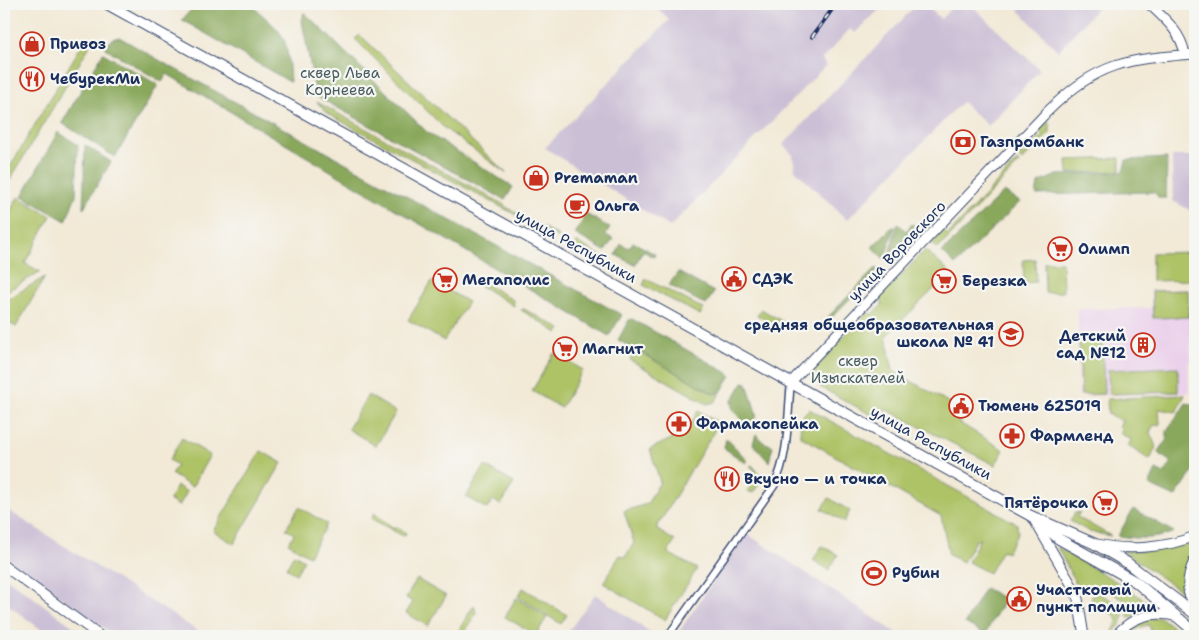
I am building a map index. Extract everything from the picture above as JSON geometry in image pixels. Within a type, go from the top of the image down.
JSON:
[{"type":"main road","name":"улица Республики","points":[[107,4],[1031,516],[1093,543],[1144,573],[1195,614]]},
{"type":"main road","name":"улица Республики","points":[[1031,516],[1059,539],[1136,582],[1181,618],[1195,632]]},
{"type":"street","points":[[1149,4],[1176,30],[1183,43],[1185,54]]},
{"type":"street","name":"улица Воровского","points":[[791,382],[1047,112],[1079,83],[1113,65],[1137,60],[1195,54]]},
{"type":"street","points":[[668,636],[778,480],[785,459],[791,382]]},
{"type":"street","points":[[1031,516],[1074,589],[1078,599],[1084,636]]},
{"type":"street","points":[[1093,543],[1113,547],[1147,546],[1164,544],[1195,536]]},
{"type":"street","points":[[1195,559],[1187,590],[1189,599],[1195,607]]},
{"type":"street","points":[[4,566],[100,636]]},
{"type":"street","points":[[1115,636],[1125,624],[1150,614],[1162,613],[1181,618]]},
{"type":"shaded area","points":[[653,4],[885,4],[855,33],[850,29],[822,59],[826,65],[670,227],[545,148],[669,20]]},
{"type":"shaded area","points":[[917,4],[925,4],[941,19],[950,9],[945,4],[970,4],[1040,70],[988,126],[962,102],[847,220],[795,170],[793,155],[783,145]]},
{"type":"shaded area","points":[[1013,4],[1101,4],[1058,51]]},
{"type":"shaded area","points":[[1172,156],[1195,156],[1195,213],[1173,201]]},
{"type":"shaded area","points":[[1189,289],[1191,359],[1188,363],[1189,393],[1079,396],[1078,309],[1151,308],[1151,290]]},
{"type":"shaded area","points":[[4,508],[206,636],[115,636],[4,557]]},
{"type":"shaded area","points":[[746,533],[901,636],[676,636]]},
{"type":"shaded area","points":[[4,576],[86,636],[50,636],[4,602]]},
{"type":"shaded area","points":[[595,594],[656,636],[565,636]]},
{"type":"green space","name":"сквер Льва Корнеева","points":[[196,4],[250,4],[278,30],[286,44],[290,82],[182,20]]},
{"type":"green space","name":"сквер Льва Корнеева","points":[[304,12],[428,133],[513,187],[505,200],[316,96],[302,21]]},
{"type":"green space","points":[[360,35],[506,173],[444,128],[355,39]]},
{"type":"green space","points":[[119,37],[622,315],[609,336],[167,74],[162,82],[105,48],[112,39]]},
{"type":"green space","points":[[84,41],[90,41],[89,47],[4,190],[4,177]]},
{"type":"green space","points":[[103,53],[158,85],[115,157],[62,123]]},
{"type":"green space","points":[[317,102],[503,204],[559,236],[559,238],[328,114]]},
{"type":"green space","points":[[1047,122],[1050,124],[1050,133],[1022,161],[1017,156],[1020,153],[1023,155],[1043,135],[1039,131]]},
{"type":"green space","points":[[58,132],[78,145],[76,195],[66,221],[22,196]]},
{"type":"green space","points":[[85,145],[111,162],[83,209]]},
{"type":"green space","points":[[1120,158],[1120,171],[1068,173],[1067,160]]},
{"type":"green space","points":[[1167,158],[1166,198],[1159,198],[1154,192],[1036,195],[1038,183],[1057,175],[1123,172],[1126,160]]},
{"type":"green space","points":[[1017,161],[1019,163],[938,249],[932,244],[943,231],[948,235]]},
{"type":"green space","points":[[1004,192],[1020,202],[955,265],[942,252]]},
{"type":"green space","points":[[18,197],[51,216],[25,263],[40,272],[4,293],[4,222]]},
{"type":"green space","points":[[586,214],[610,228],[606,235],[613,239],[605,251],[575,234]]},
{"type":"green space","points":[[898,223],[906,231],[912,224],[917,228],[888,258]]},
{"type":"green space","points":[[893,226],[895,227],[884,259],[872,247]]},
{"type":"green space","points":[[576,242],[603,257],[600,261],[573,247]]},
{"type":"green space","points":[[633,242],[655,254],[654,257],[643,251],[635,265],[616,255],[621,244],[629,248]]},
{"type":"green space","name":"сквер Изыскателей","points":[[925,250],[950,273],[886,336],[893,371],[964,411],[958,422],[1004,450],[995,465],[885,409],[879,419],[820,387],[812,378],[812,370],[866,313],[873,314],[882,305],[881,296]]},
{"type":"green space","points":[[1195,252],[1195,280],[1152,281],[1152,253]]},
{"type":"green space","points":[[1035,259],[1036,282],[1024,283],[1023,260]]},
{"type":"green space","points":[[1044,262],[1062,262],[1063,292],[1045,293]]},
{"type":"green space","points":[[876,268],[878,270],[830,319],[828,317]]},
{"type":"green space","points":[[678,272],[714,292],[706,305],[669,285]]},
{"type":"green space","points":[[45,277],[16,327],[4,320],[4,301]]},
{"type":"green space","points":[[646,279],[704,309],[700,315],[643,285]]},
{"type":"green space","points":[[432,281],[468,302],[444,341],[408,320]]},
{"type":"green space","points":[[481,281],[513,300],[514,306],[479,285]]},
{"type":"green space","points":[[1188,290],[1189,317],[1153,318],[1152,291]]},
{"type":"green space","points":[[524,309],[561,329],[558,333],[521,310]]},
{"type":"green space","points":[[761,309],[787,324],[786,328],[780,328],[757,315]]},
{"type":"green space","points":[[632,319],[731,375],[721,392],[714,394],[618,340],[629,320]]},
{"type":"green space","points":[[1102,338],[1104,394],[1081,395],[1079,339]]},
{"type":"green space","points":[[636,350],[714,394],[721,392],[715,402],[707,404],[630,360]]},
{"type":"green space","points":[[554,353],[583,370],[561,408],[532,391]]},
{"type":"green space","points":[[1178,367],[1178,392],[1109,394],[1108,370]]},
{"type":"green space","points":[[743,382],[747,383],[757,416],[748,427],[733,410],[731,402]]},
{"type":"green space","points":[[368,395],[396,412],[376,446],[348,429]]},
{"type":"green space","points":[[1185,395],[1176,412],[1159,409],[1160,424],[1153,426],[1150,432],[1156,447],[1150,460],[1128,446],[1131,440],[1120,433],[1122,430],[1119,427],[1122,421],[1108,414],[1107,399]]},
{"type":"green space","points":[[1186,403],[1195,405],[1195,469],[1175,497],[1149,485],[1156,470],[1164,474],[1171,462],[1158,453],[1167,439],[1167,431]]},
{"type":"green space","points":[[809,409],[1017,524],[1018,533],[1007,552],[1002,550],[989,573],[968,562],[980,539],[975,541],[963,562],[949,555],[941,516],[800,436],[801,417]]},
{"type":"green space","points":[[698,411],[719,423],[656,529],[675,541],[668,553],[697,569],[665,620],[603,583],[620,555],[625,557],[634,543],[624,511],[647,504],[660,482],[650,449],[686,432]]},
{"type":"green space","points":[[756,434],[763,442],[773,446],[769,462],[753,444]]},
{"type":"green space","points":[[182,438],[210,455],[192,487],[171,474],[177,465],[169,460]]},
{"type":"green space","points":[[726,439],[748,461],[746,463],[724,448]]},
{"type":"green space","points":[[261,451],[282,463],[234,544],[213,531]]},
{"type":"green space","points":[[752,465],[763,478],[753,493],[748,491],[754,480],[753,474],[755,470],[750,466]]},
{"type":"green space","points":[[485,466],[514,483],[501,505],[493,500],[487,509],[466,497]]},
{"type":"green space","points":[[177,486],[187,492],[179,506],[169,500]]},
{"type":"green space","points":[[829,498],[850,511],[844,522],[822,509]]},
{"type":"green space","points":[[299,507],[327,524],[309,556],[288,543],[294,534],[286,529]]},
{"type":"green space","points":[[1133,509],[1174,532],[1146,538],[1118,536]]},
{"type":"green space","points":[[1080,512],[1077,517],[1111,536],[1090,532],[1070,521],[1075,513]]},
{"type":"green space","points":[[374,513],[392,527],[396,527],[406,534],[403,536],[372,519]]},
{"type":"green space","points":[[1195,540],[1182,592],[1123,551],[1160,549],[1178,546]]},
{"type":"green space","points":[[822,546],[838,555],[829,570],[813,560]]},
{"type":"green space","points":[[1057,547],[1124,586],[1156,608],[1128,618],[1127,604],[1118,596],[1108,591],[1096,589],[1085,591],[1077,586]]},
{"type":"green space","points":[[294,554],[304,560],[296,574],[286,568]]},
{"type":"green space","points":[[417,579],[446,596],[428,626],[406,613],[413,602],[406,598]]},
{"type":"green space","points":[[523,588],[567,615],[561,624],[518,597]]},
{"type":"green space","points":[[985,588],[1005,599],[985,634],[965,623]]},
{"type":"green space","points":[[1099,593],[1117,605],[1123,613],[1120,625],[1111,636],[1117,622],[1116,616],[1091,601],[1092,596]]},
{"type":"green space","points":[[516,598],[547,617],[536,635],[505,617]]},
{"type":"green space","points":[[474,605],[476,613],[462,636],[455,636]]},
{"type":"green space","points":[[1160,617],[1185,636],[1165,636],[1151,631],[1149,625],[1119,636],[1128,628],[1138,623]]},
{"type":"railway","points":[[812,37],[836,4]]},
{"type":"railway","points":[[4,631],[11,636]]},
{"type":"place","name":"Привоз","points":[[32,44]]},
{"type":"place","name":"ЧебурекМи","points":[[32,79]]},
{"type":"place","name":"Газпромбанк","points":[[963,142]]},
{"type":"place","name":"Premaman","points":[[536,178]]},
{"type":"place","name":"Ольга","points":[[577,206]]},
{"type":"place","name":"Олимп","points":[[1060,249]]},
{"type":"place","name":"СДЭК","points":[[734,279]]},
{"type":"place","name":"Мегаполис","points":[[445,280]]},
{"type":"place","name":"Березка","points":[[944,281]]},
{"type":"place","name":"средняя общеобразовательная школа № 41","points":[[1011,334]]},
{"type":"place","name":"Детский сад №12","points":[[1143,345]]},
{"type":"place","name":"Магнит","points":[[565,349]]},
{"type":"place","name":"Тюмень 625019","points":[[961,406]]},
{"type":"place","name":"Фармакопейка","points":[[679,424]]},
{"type":"place","name":"Фармленд","points":[[1012,436]]},
{"type":"place","name":"Вкусно — и точка","points":[[727,479]]},
{"type":"place","name":"Пятёрочка","points":[[1105,503]]},
{"type":"place","name":"Рубин","points":[[874,573]]},
{"type":"place","name":"Участковый пункт полиции","points":[[1019,599]]}]
